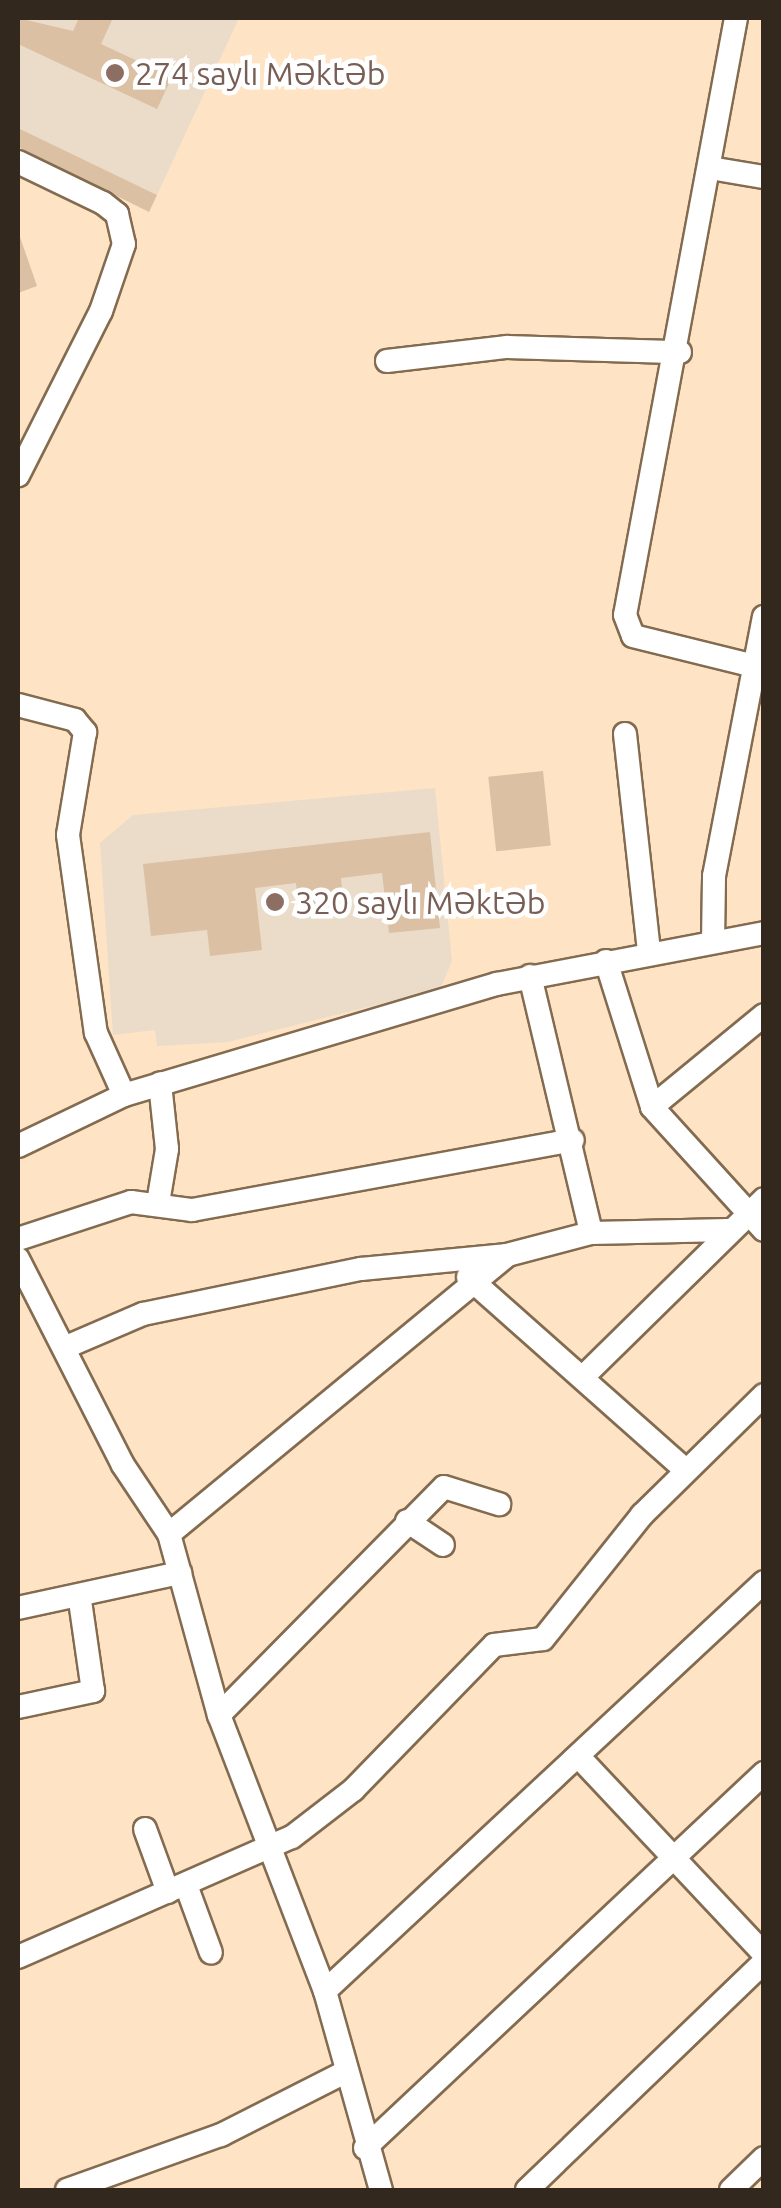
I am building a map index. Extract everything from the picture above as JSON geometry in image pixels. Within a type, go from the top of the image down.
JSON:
[{"type":"street","points":[[736,18],[680,352],[627,629],[754,666]]},
{"type":"street","points":[[18,162],[104,203],[117,214],[124,244],[101,310],[18,475]]},
{"type":"street","points":[[710,168],[764,178]]},
{"type":"street","points":[[387,361],[507,346],[680,352]]},
{"type":"street","points":[[714,942],[714,876],[764,617]]},
{"type":"street","points":[[18,705],[76,720],[85,732],[68,835],[96,1032],[124,1095]]},
{"type":"street","points":[[624,734],[649,953]]},
{"type":"street","points":[[18,1146],[124,1095],[160,1083],[530,976],[764,933]]},
{"type":"street","points":[[584,1376],[728,1230],[758,1214],[652,1107],[606,961]]},
{"type":"street","points":[[530,976],[591,1233]]},
{"type":"street","points":[[652,1107],[764,1014]]},
{"type":"street","points":[[158,1203],[167,1150],[160,1083]]},
{"type":"street","points":[[18,1239],[131,1202],[192,1210],[572,1140]]},
{"type":"street","points":[[66,1347],[143,1314],[456,1255],[507,1255],[591,1233],[728,1230]]},
{"type":"street","points":[[456,1255],[473,1286],[584,1376],[685,1470]]},
{"type":"street","points":[[169,1534],[507,1255]]},
{"type":"street","points":[[18,1259],[123,1465],[169,1534],[219,1715],[325,1991],[365,2148],[381,2190]]},
{"type":"street","points":[[18,1957],[270,1850],[352,1790],[494,1646],[543,1639],[685,1470],[764,1396]]},
{"type":"street","points":[[219,1715],[253,1691],[407,1521],[444,1488],[499,1504]]},
{"type":"street","points":[[407,1521],[443,1545]]},
{"type":"street","points":[[18,1608],[80,1600],[180,1573]]},
{"type":"street","points":[[325,1991],[764,1582]]},
{"type":"street","points":[[18,1708],[92,1690],[80,1600]]},
{"type":"street","points":[[578,1757],[764,1954]]},
{"type":"street","points":[[365,2148],[764,1773]]},
{"type":"street","points":[[145,1829],[211,1953]]},
{"type":"street","points":[[527,2190],[764,1962]]},
{"type":"street","points":[[67,2190],[204,2142],[347,2070]]},
{"type":"street","points":[[730,2190],[764,2158]]},
{"type":"shaded area","name":"274 saylı Məktəb","points":[[18,18],[239,18],[157,195],[18,128]]},
{"type":"shaded area","name":"320 saylı Məktəb","points":[[435,788],[452,961],[440,989],[228,1042],[157,1046],[155,1030],[113,1035],[100,843],[133,815]]},
{"type":"building","points":[[18,18],[73,31],[79,18],[113,18],[101,44],[172,77],[157,109],[18,44]]},
{"type":"building","points":[[18,128],[157,195],[149,212],[18,147]]},
{"type":"building","points":[[18,238],[37,286],[18,293]]},
{"type":"building","points":[[543,771],[551,846],[496,851],[488,777]]},
{"type":"building","points":[[430,832],[440,928],[389,933],[382,873],[341,878],[344,909],[299,914],[296,883],[255,888],[262,950],[210,956],[207,930],[151,936],[143,864]]},
{"type":"place","name":"274 saylı Məktəb","points":[[115,73]]},
{"type":"place","name":"320 saylı Məktəb","points":[[275,902]]}]
